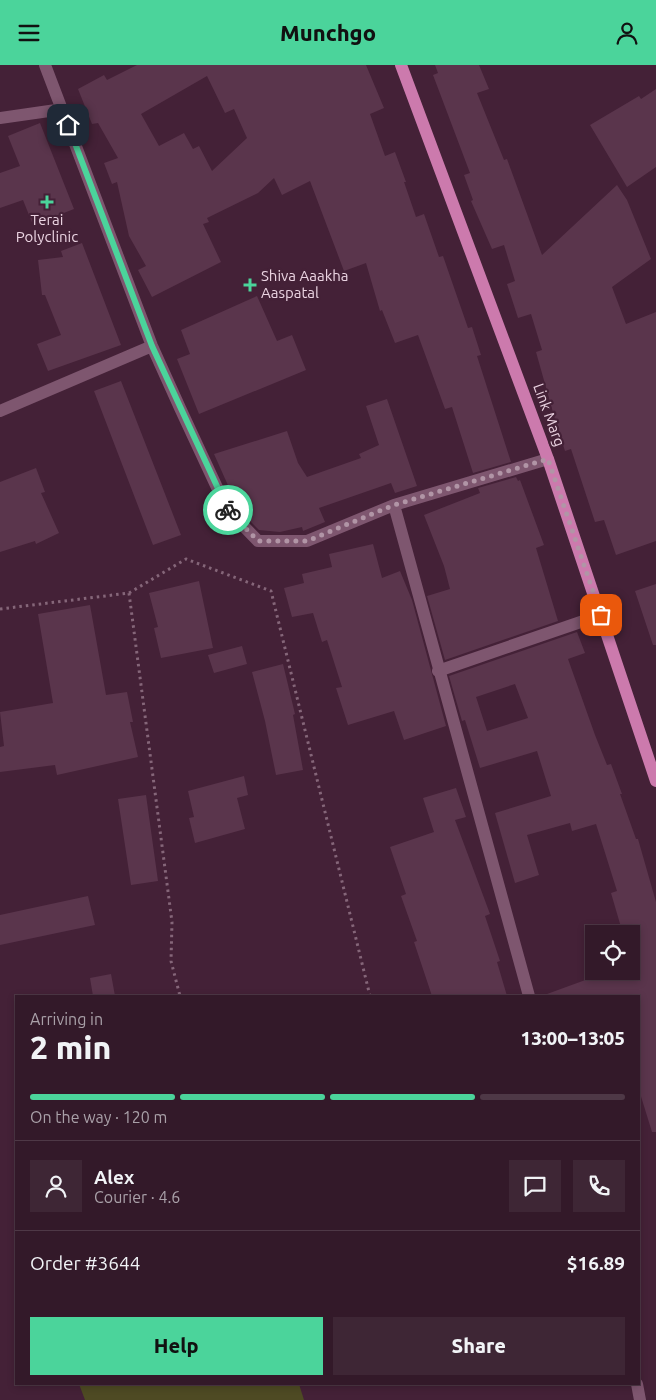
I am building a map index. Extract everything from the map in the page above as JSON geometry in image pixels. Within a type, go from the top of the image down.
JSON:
[{"type":"main road","name":"Link Marg","points":[[401,65],[548,459],[656,781]]},
{"type":"street","points":[[45,65],[152,346],[227,509],[258,541],[307,541],[394,505],[548,459]]},
{"type":"street","points":[[0,119],[63,109]]},
{"type":"street","points":[[0,411],[152,346]]},
{"type":"street","points":[[394,505],[438,671],[529,995]]},
{"type":"street","points":[[438,671],[601,615]]},
{"type":"street","points":[[637,1385],[640,1400]]},
{"type":"path","points":[[0,609],[129,593],[186,559],[271,591],[370,995]]},
{"type":"path","points":[[129,593],[172,922],[171,961],[180,995]]},
{"type":"shaded area","points":[[79,1385],[299,1385],[304,1400],[85,1400]]},
{"type":"building","points":[[137,65],[366,65],[384,108],[370,114],[385,156],[395,152],[416,217],[424,214],[439,257],[443,256],[468,328],[472,327],[481,355],[477,356],[511,462],[473,473],[452,407],[445,409],[418,335],[395,343],[382,310],[380,311],[366,263],[344,271],[310,181],[282,195],[274,178],[258,193],[207,218],[209,222],[203,224],[221,262],[152,297],[138,270],[146,266],[129,236],[117,182],[112,184],[104,163],[118,158],[98,123],[92,124],[78,89],[104,75],[107,80]],"holes":[[[207,76],[225,113],[234,109],[247,138],[212,171],[199,146],[193,149],[184,133],[159,146],[141,114]]]},
{"type":"building","points":[[435,65],[479,65],[489,89],[477,93],[504,160],[507,159],[542,255],[617,185],[627,200],[651,259],[612,287],[626,324],[656,312],[656,541],[616,555],[604,520],[595,522],[571,449],[565,451],[556,423],[536,352],[542,350],[531,314],[518,318],[507,284],[515,281],[504,245],[492,249],[471,201],[473,200],[464,175],[470,173],[433,75],[438,73]]},
{"type":"building","points":[[656,89],[656,167],[627,187],[590,125],[639,96],[641,99]]},
{"type":"building","points":[[40,123],[74,209],[33,225],[23,200],[0,208],[0,173],[20,166],[8,136]]},
{"type":"building","points":[[82,243],[121,345],[48,371],[37,344],[61,335],[45,295],[42,295],[38,260],[63,257],[61,251]]},
{"type":"building","points":[[257,296],[277,341],[292,335],[306,370],[199,414],[177,359],[190,354],[181,330]]},
{"type":"building","points":[[121,381],[181,535],[153,545],[94,391]]},
{"type":"building","points":[[387,399],[417,486],[395,493],[391,483],[319,508],[325,522],[303,531],[302,527],[280,532],[259,530],[239,510],[214,454],[287,431],[298,463],[307,477],[361,458],[359,454],[379,445],[366,406]]},
{"type":"building","points":[[36,468],[45,492],[41,493],[59,533],[36,544],[35,541],[0,552],[0,482]]},
{"type":"building","points":[[516,477],[518,481],[520,480],[544,545],[536,548],[558,621],[445,660],[427,596],[450,589],[444,566],[424,515],[480,493],[478,488]]},
{"type":"building","points":[[373,544],[382,578],[400,571],[412,600],[446,726],[404,740],[394,711],[348,725],[336,688],[342,687],[327,640],[322,642],[313,613],[292,617],[284,588],[304,583],[302,574],[332,567],[329,554]]},
{"type":"building","points":[[199,581],[213,648],[161,658],[154,628],[158,627],[149,593]]},
{"type":"building","points":[[656,584],[656,645],[653,645],[635,591]]},
{"type":"building","points":[[90,605],[106,695],[127,692],[133,722],[130,722],[138,757],[57,775],[55,765],[0,772],[0,747],[4,746],[0,712],[53,703],[38,614]]},
{"type":"building","points":[[577,632],[585,653],[568,659],[607,765],[611,764],[622,794],[620,794],[636,839],[638,839],[656,902],[656,1132],[652,1132],[640,1093],[640,995],[547,994],[585,980],[640,980],[640,925],[620,925],[611,893],[617,891],[596,824],[572,831],[570,823],[527,835],[539,875],[515,883],[495,813],[551,796],[537,751],[480,768],[465,720],[462,721],[449,676]],"holes":[[[515,684],[528,718],[487,731],[476,697]]]},
{"type":"building","points":[[242,646],[247,664],[214,673],[208,655]]},
{"type":"building","points":[[283,664],[295,714],[293,715],[303,770],[276,775],[265,721],[252,672]]},
{"type":"building","points":[[244,776],[248,795],[237,798],[245,829],[195,843],[189,818],[194,817],[188,791]]},
{"type":"building","points":[[456,788],[466,817],[455,820],[490,914],[485,916],[500,961],[497,962],[507,995],[432,995],[414,942],[417,941],[401,896],[406,894],[390,847],[434,832],[423,798]]},
{"type":"building","points":[[146,795],[158,881],[131,885],[118,799]]},
{"type":"building","points":[[88,896],[95,925],[0,945],[0,915]]},
{"type":"building","points":[[111,974],[115,995],[93,995],[90,978]]},
{"type":"way so far","points":[[228,510],[258,541],[307,541],[394,505],[548,459],[601,615]]},
{"type":"place","name":"Terai Polyclinic","points":[[47,202]]},
{"type":"place","name":"Shiva Aaakha Aaspatal","points":[[250,285]]},
{"type":"route","points":[[68,125],[152,346],[228,510]]}]
